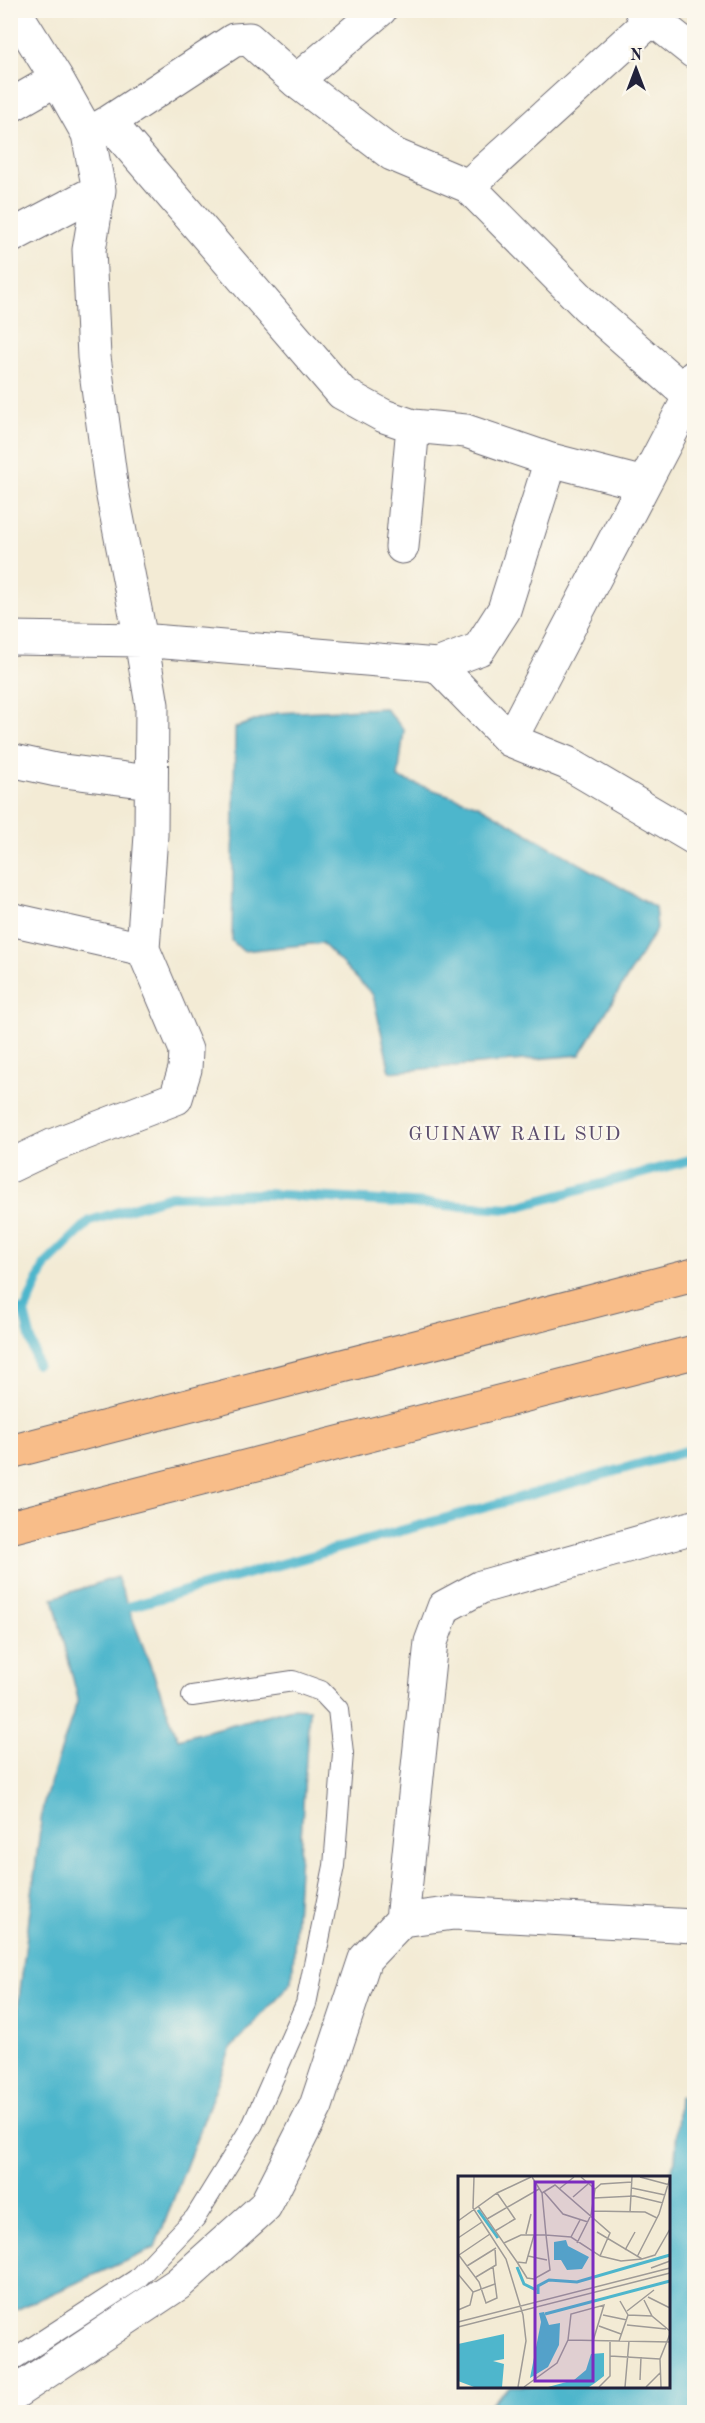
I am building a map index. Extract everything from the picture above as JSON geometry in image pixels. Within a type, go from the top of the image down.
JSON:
[{"type":"highway","points":[[10,1452],[694,1275]]},
{"type":"highway","points":[[10,1527],[694,1352]]},
{"type":"street","points":[[14,10],[57,79],[98,128],[342,393],[384,416],[413,426],[466,431],[551,460],[644,484]]},
{"type":"street","points":[[296,81],[380,10]]},
{"type":"street","points":[[468,186],[646,15],[694,52]]},
{"type":"street","points":[[98,128],[241,38],[249,39],[296,81],[392,154],[468,186],[586,305],[693,391],[510,740]]},
{"type":"street","points":[[10,105],[57,79]]},
{"type":"street","points":[[10,1166],[54,1145],[176,1098],[185,1070],[186,1050],[142,949],[152,835],[150,782],[152,705],[112,491],[94,357],[89,250],[99,190],[98,128]]},
{"type":"street","points":[[10,237],[99,190]]},
{"type":"street","points":[[402,548],[413,426]]},
{"type":"street","points":[[10,638],[141,640],[437,665],[479,650],[504,610],[551,460]]},
{"type":"street","points":[[437,665],[510,740],[567,764],[694,838]]},
{"type":"street","points":[[10,760],[56,770],[150,782]]},
{"type":"street","points":[[10,919],[142,949]]},
{"type":"street","points":[[10,2396],[178,2284],[265,2206],[316,2106],[366,1959],[402,1920],[431,1642],[444,1607],[481,1587],[694,1527]]},
{"type":"street","points":[[402,1920],[454,1913],[694,1926]]},
{"type":"lane","points":[[10,2362],[137,2279],[195,2218],[253,2124],[306,2004],[334,1866],[343,1753],[338,1709],[321,1690],[293,1682],[192,1696]]},
{"type":"water","points":[[385,708],[404,730],[398,778],[478,805],[655,907],[657,928],[580,1055],[390,1072],[373,995],[322,943],[243,951],[232,941],[235,728],[276,713]]},
{"type":"water","points":[[117,1577],[178,1739],[292,1708],[309,1709],[292,1982],[231,2048],[155,2248],[11,2312],[11,2064],[43,1805],[78,1699],[53,1598]]},
{"type":"water","points":[[694,2095],[694,2412],[482,2412],[509,2387],[669,2387],[668,2176],[675,2161],[679,2097]]},
{"type":"waterway","points":[[37,1364],[24,1313],[45,1265],[90,1221],[170,1196],[265,1194],[509,1209],[694,1159]]},
{"type":"waterway","points":[[10,1306],[24,1313]]},
{"type":"waterway","points":[[128,1607],[694,1449]]},
{"type":"district","name":"GUINAW RAIL SUD","points":[[515,1135]]}]
